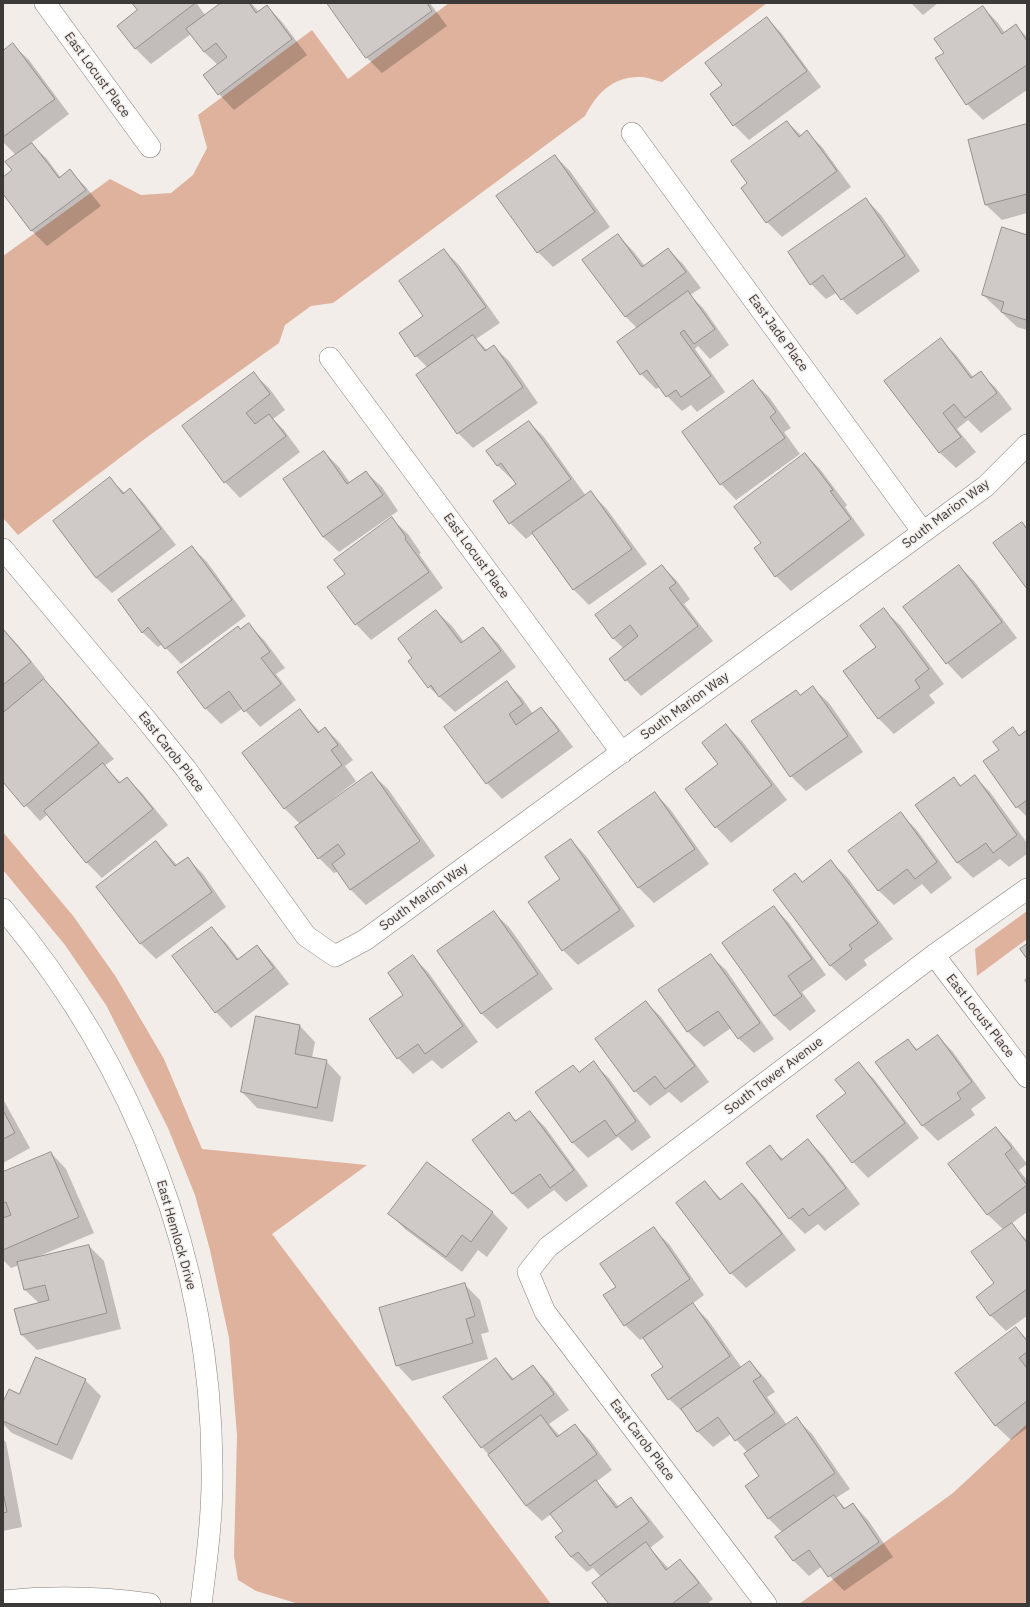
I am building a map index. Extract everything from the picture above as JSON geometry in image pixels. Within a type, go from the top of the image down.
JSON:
[{"type":"street","name":"East Locust Place","points":[[45,3],[150,147]]},
{"type":"street","name":"East Jade Place","points":[[632,133],[923,532]]},
{"type":"street","name":"East Locust Place","points":[[330,358],[622,753]]},
{"type":"street","name":"South Marion Way","points":[[335,956],[365,940],[986,486],[1027,445]]},
{"type":"street","name":"East Carob Place","points":[[3,549],[186,769],[306,936],[335,956]]},
{"type":"street","name":"South Tower Avenue","points":[[528,1272],[548,1247],[934,955],[1027,889]]},
{"type":"street","name":"East Hemlock Drive","points":[[3,909],[60,984],[98,1042],[123,1090],[149,1148],[171,1210],[188,1266],[202,1340],[210,1412],[212,1467],[210,1542],[201,1604]]},
{"type":"street","name":"East Locust Place","points":[[934,955],[1027,1077]]},
{"type":"street","name":"East Carob Place","points":[[528,1272],[546,1312],[766,1604]]},
{"type":"street","points":[[3,1600],[26,1598],[116,1599],[150,1604]]},
{"type":"shaded area","points":[[449,3],[767,3],[662,82],[644,77],[631,77],[614,83],[601,93],[585,116],[333,303],[311,306],[285,325],[279,343],[150,435],[18,535],[3,518],[3,256],[110,179],[141,195],[171,193],[193,175],[207,148],[198,115],[312,30],[348,79]]},
{"type":"shaded area","points":[[3,832],[74,917],[116,977],[164,1059],[202,1149],[367,1165],[272,1234],[551,1604],[299,1604],[256,1591],[238,1580],[234,1556],[237,1435],[229,1338],[210,1250],[195,1195],[168,1128],[106,1005],[65,945],[3,870]]},
{"type":"shaded area","points":[[1027,911],[1027,939],[977,976],[975,949]]},
{"type":"shaded area","points":[[1027,1424],[1027,1604],[799,1604],[953,1493]]},
{"type":"building","points":[[132,3],[194,4],[135,49],[117,26],[137,10]]},
{"type":"building","points":[[221,3],[249,3],[256,13],[267,5],[292,39],[218,95],[203,75],[227,57],[216,43],[204,52],[186,29]]},
{"type":"building","points":[[327,3],[427,3],[432,11],[366,58]]},
{"type":"building","points":[[983,6],[1002,34],[1016,24],[1027,41],[1027,65],[966,105],[935,58],[944,53],[934,39]]},
{"type":"building","points":[[767,17],[807,71],[733,126],[710,94],[722,85],[705,63]]},
{"type":"building","points":[[13,43],[55,99],[3,137],[3,51]]},
{"type":"building","points":[[787,121],[799,137],[807,130],[837,171],[766,223],[741,188],[747,183],[731,161]]},
{"type":"building","points":[[1027,124],[1027,194],[985,205],[968,140]]},
{"type":"building","points":[[32,143],[59,178],[70,169],[86,190],[31,231],[3,194],[3,177],[12,170],[5,162]]},
{"type":"building","points":[[555,155],[595,212],[537,253],[496,196]]},
{"type":"building","points":[[866,198],[905,256],[841,300],[823,275],[810,285],[788,252]]},
{"type":"building","points":[[1002,227],[1027,235],[1026,320],[1001,312],[1004,302],[982,295]]},
{"type":"building","points":[[618,234],[642,267],[668,248],[686,272],[625,317],[582,260]]},
{"type":"building","points":[[444,249],[486,307],[415,357],[399,333],[423,316],[399,281]]},
{"type":"building","points":[[688,291],[715,329],[694,344],[684,330],[680,333],[711,376],[681,397],[676,390],[666,397],[647,370],[640,375],[617,342]]},
{"type":"building","points":[[473,335],[485,351],[494,345],[523,387],[457,434],[416,375]]},
{"type":"building","points":[[941,338],[971,378],[981,371],[997,393],[965,418],[954,404],[943,413],[961,437],[939,453],[884,381]]},
{"type":"building","points":[[254,372],[270,394],[246,413],[255,424],[269,414],[286,436],[224,483],[182,426]]},
{"type":"building","points":[[753,380],[776,412],[770,417],[785,438],[720,485],[682,432]]},
{"type":"building","points":[[529,421],[571,479],[509,524],[493,501],[516,484],[501,463],[497,466],[486,451]]},
{"type":"building","points":[[324,451],[347,484],[366,471],[383,495],[323,537],[283,479]]},
{"type":"building","points":[[805,453],[833,490],[830,491],[851,519],[775,577],[754,548],[761,543],[734,507]]},
{"type":"building","points":[[110,477],[123,494],[130,488],[161,529],[96,578],[53,521]]},
{"type":"building","points":[[591,491],[632,549],[573,590],[532,533]]},
{"type":"building","points":[[392,517],[406,537],[405,539],[429,572],[355,625],[327,587],[345,574],[334,560]]},
{"type":"building","points":[[1022,522],[1027,529],[1027,589],[993,543]]},
{"type":"building","points":[[192,546],[232,600],[165,649],[148,627],[142,633],[118,600]]},
{"type":"building","points":[[662,565],[676,583],[669,588],[698,626],[625,681],[609,659],[638,636],[630,625],[613,639],[595,615]]},
{"type":"building","points":[[959,565],[1002,622],[946,664],[903,607]]},
{"type":"building","points":[[884,608],[929,669],[915,680],[920,688],[878,719],[843,671],[876,647],[860,626]]},
{"type":"building","points":[[436,610],[461,643],[483,627],[501,651],[439,697],[431,685],[428,688],[408,661],[412,658],[398,639]]},
{"type":"building","points":[[249,623],[270,652],[261,658],[281,684],[244,712],[229,691],[205,709],[177,672],[238,626],[240,629]]},
{"type":"building","points":[[3,629],[31,662],[3,685]]},
{"type":"building","points":[[44,679],[99,743],[24,807],[3,782],[3,713]]},
{"type":"building","points":[[507,681],[523,704],[509,714],[516,725],[541,707],[559,731],[486,784],[444,727]]},
{"type":"building","points":[[813,686],[848,736],[790,777],[751,721],[796,690],[800,695]]},
{"type":"building","points":[[300,709],[318,733],[325,727],[338,745],[331,750],[342,765],[284,809],[242,753]]},
{"type":"building","points":[[726,724],[772,785],[715,828],[685,789],[718,764],[702,743]]},
{"type":"building","points":[[1013,727],[1019,736],[1027,730],[1027,800],[1016,808],[983,761],[999,750],[993,742]]},
{"type":"building","points":[[103,763],[119,783],[127,777],[153,809],[86,863],[44,811]]},
{"type":"building","points":[[372,772],[420,841],[350,890],[332,864],[345,854],[338,844],[318,859],[295,827]]},
{"type":"building","points":[[975,775],[1017,835],[993,853],[986,843],[957,863],[915,805],[954,777],[960,786]]},
{"type":"building","points":[[655,792],[695,849],[638,888],[598,832]]},
{"type":"building","points":[[901,812],[937,862],[915,879],[907,869],[878,891],[848,851]]},
{"type":"building","points":[[571,839],[620,910],[562,951],[528,902],[560,879],[545,857]]},
{"type":"building","points":[[156,841],[175,866],[188,857],[212,892],[140,944],[96,887]]},
{"type":"building","points":[[831,860],[878,923],[849,945],[852,949],[830,966],[773,890],[795,873],[802,882]]},
{"type":"building","points":[[774,906],[812,959],[788,976],[802,996],[774,1016],[722,943]]},
{"type":"building","points":[[494,911],[538,974],[481,1014],[437,951]]},
{"type":"building","points":[[212,927],[237,960],[257,945],[274,968],[215,1013],[172,956]]},
{"type":"building","points":[[1027,944],[1027,959],[1020,949]]},
{"type":"building","points":[[711,954],[760,1023],[738,1039],[718,1011],[687,1032],[658,990]]},
{"type":"building","points":[[413,955],[463,1026],[425,1054],[418,1044],[397,1059],[369,1019],[403,995],[388,973]]},
{"type":"building","points":[[646,1001],[695,1066],[665,1089],[655,1076],[634,1092],[595,1039]]},
{"type":"building","points":[[256,1016],[300,1025],[295,1054],[327,1060],[317,1108],[241,1092]]},
{"type":"building","points":[[938,1035],[972,1082],[957,1093],[961,1099],[922,1126],[875,1062],[908,1039],[916,1050]]},
{"type":"building","points":[[594,1061],[636,1121],[616,1136],[605,1120],[572,1143],[535,1092],[573,1065],[579,1072]]},
{"type":"building","points":[[859,1062],[905,1123],[852,1163],[816,1116],[846,1093],[835,1080]]},
{"type":"building","points":[[3,1110],[15,1133],[3,1139]]},
{"type":"building","points":[[530,1111],[574,1170],[550,1188],[540,1174],[512,1194],[472,1140],[509,1112],[515,1121]]},
{"type":"building","points":[[996,1127],[1012,1148],[1005,1154],[1027,1185],[987,1215],[948,1164]]},
{"type":"building","points":[[808,1139],[846,1188],[809,1216],[803,1208],[789,1219],[746,1163],[770,1145],[781,1160]]},
{"type":"building","points":[[51,1152],[79,1217],[3,1250],[3,1218],[11,1215],[6,1202],[3,1203],[3,1172]]},
{"type":"building","points":[[427,1162],[493,1212],[471,1242],[462,1235],[446,1257],[388,1214]]},
{"type":"building","points":[[705,1181],[720,1200],[742,1183],[782,1234],[730,1274],[676,1203]]},
{"type":"building","points":[[1012,1223],[1027,1243],[1027,1289],[990,1316],[976,1297],[994,1283],[971,1252]]},
{"type":"building","points":[[654,1227],[690,1279],[624,1326],[603,1295],[616,1287],[600,1264]]},
{"type":"building","points":[[89,1245],[107,1313],[21,1335],[14,1309],[49,1300],[45,1285],[24,1290],[17,1262]]},
{"type":"building","points":[[465,1283],[475,1316],[466,1319],[473,1343],[396,1366],[379,1308]]},
{"type":"building","points":[[693,1303],[730,1356],[668,1400],[651,1375],[663,1367],[643,1338]]},
{"type":"building","points":[[1016,1327],[1027,1341],[1027,1352],[1019,1358],[1027,1368],[1027,1401],[995,1426],[955,1373]]},
{"type":"building","points":[[36,1357],[86,1379],[57,1445],[3,1421],[3,1402],[9,1389],[19,1394]]},
{"type":"building","points":[[496,1358],[512,1380],[533,1365],[554,1394],[481,1448],[443,1397]]},
{"type":"building","points":[[750,1361],[761,1376],[753,1381],[775,1413],[735,1441],[718,1417],[697,1432],[681,1409]]},
{"type":"building","points":[[541,1415],[557,1437],[575,1424],[597,1454],[526,1506],[488,1455]]},
{"type":"building","points":[[797,1417],[835,1473],[768,1519],[745,1486],[759,1476],[744,1454]]},
{"type":"building","points":[[596,1480],[616,1508],[631,1497],[649,1522],[590,1566],[578,1552],[571,1557],[555,1537],[563,1531],[550,1514]]},
{"type":"building","points":[[3,1492],[7,1512],[3,1513]]},
{"type":"building","points":[[834,1495],[844,1509],[853,1503],[879,1542],[828,1577],[809,1550],[793,1561],[775,1537]]},
{"type":"building","points":[[646,1542],[666,1570],[680,1559],[699,1583],[672,1604],[609,1604],[592,1583]]}]
